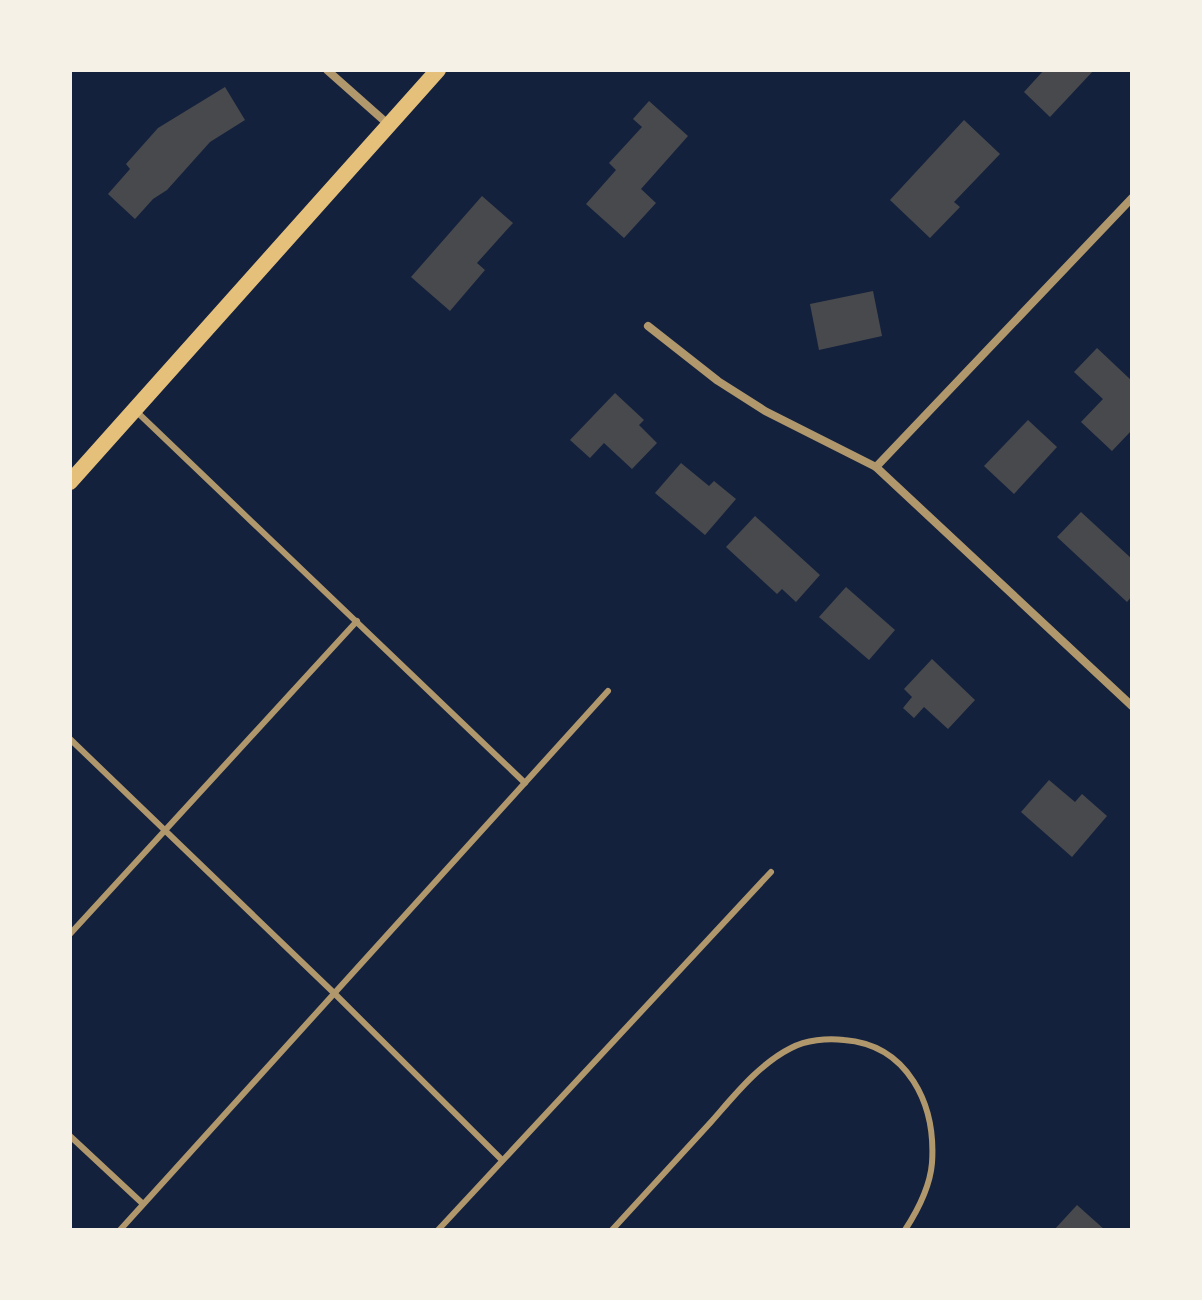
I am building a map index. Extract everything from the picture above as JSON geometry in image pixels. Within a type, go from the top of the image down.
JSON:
[{"type":"main road","points":[[70,482],[438,70]]},
{"type":"street","points":[[327,70],[390,126]]},
{"type":"street","points":[[876,467],[1132,198]]},
{"type":"street","points":[[648,326],[718,381],[765,411],[876,467],[1132,706]]},
{"type":"lane","points":[[134,409],[525,783]]},
{"type":"lane","points":[[70,934],[357,621]]},
{"type":"lane","points":[[120,1230],[608,691]]},
{"type":"lane","points":[[70,739],[502,1160]]},
{"type":"lane","points":[[438,1230],[771,872]]},
{"type":"lane","points":[[612,1230],[765,1066],[792,1047],[828,1038],[866,1041],[897,1060],[920,1090],[931,1124],[932,1166],[920,1206],[905,1230]]},
{"type":"lane","points":[[70,1136],[143,1204]]},
{"type":"building","points":[[1044,70],[1094,70],[1050,117],[1024,92]]},
{"type":"building","points":[[225,87],[245,120],[210,142],[167,190],[153,199],[135,219],[108,194],[130,169],[126,164],[158,128]]},
{"type":"building","points":[[649,101],[688,136],[641,189],[656,203],[624,238],[586,204],[616,170],[609,163],[642,127],[633,119]]},
{"type":"building","points":[[964,120],[1000,154],[954,202],[960,207],[930,238],[890,200]]},
{"type":"building","points":[[482,196],[513,223],[477,263],[485,270],[450,311],[411,277]]},
{"type":"building","points":[[873,291],[882,336],[819,350],[810,304]]},
{"type":"building","points":[[1097,348],[1132,381],[1132,430],[1112,451],[1081,422],[1103,399],[1074,372]]},
{"type":"building","points":[[615,393],[644,420],[639,425],[657,443],[632,469],[604,443],[590,458],[570,440]]},
{"type":"building","points":[[1028,420],[1057,447],[1014,494],[984,466]]},
{"type":"building","points":[[681,463],[709,486],[714,481],[736,499],[705,535],[655,493]]},
{"type":"building","points":[[1081,512],[1132,559],[1132,596],[1127,602],[1057,537]]},
{"type":"building","points":[[755,516],[820,575],[796,602],[782,589],[777,594],[726,547]]},
{"type":"building","points":[[846,587],[895,630],[869,660],[819,617]]},
{"type":"building","points":[[932,659],[975,700],[948,729],[924,707],[914,718],[903,708],[912,697],[904,689]]},
{"type":"building","points":[[1049,780],[1075,802],[1082,794],[1107,816],[1072,857],[1021,812]]},
{"type":"building","points":[[1077,1205],[1105,1230],[1054,1230]]}]
